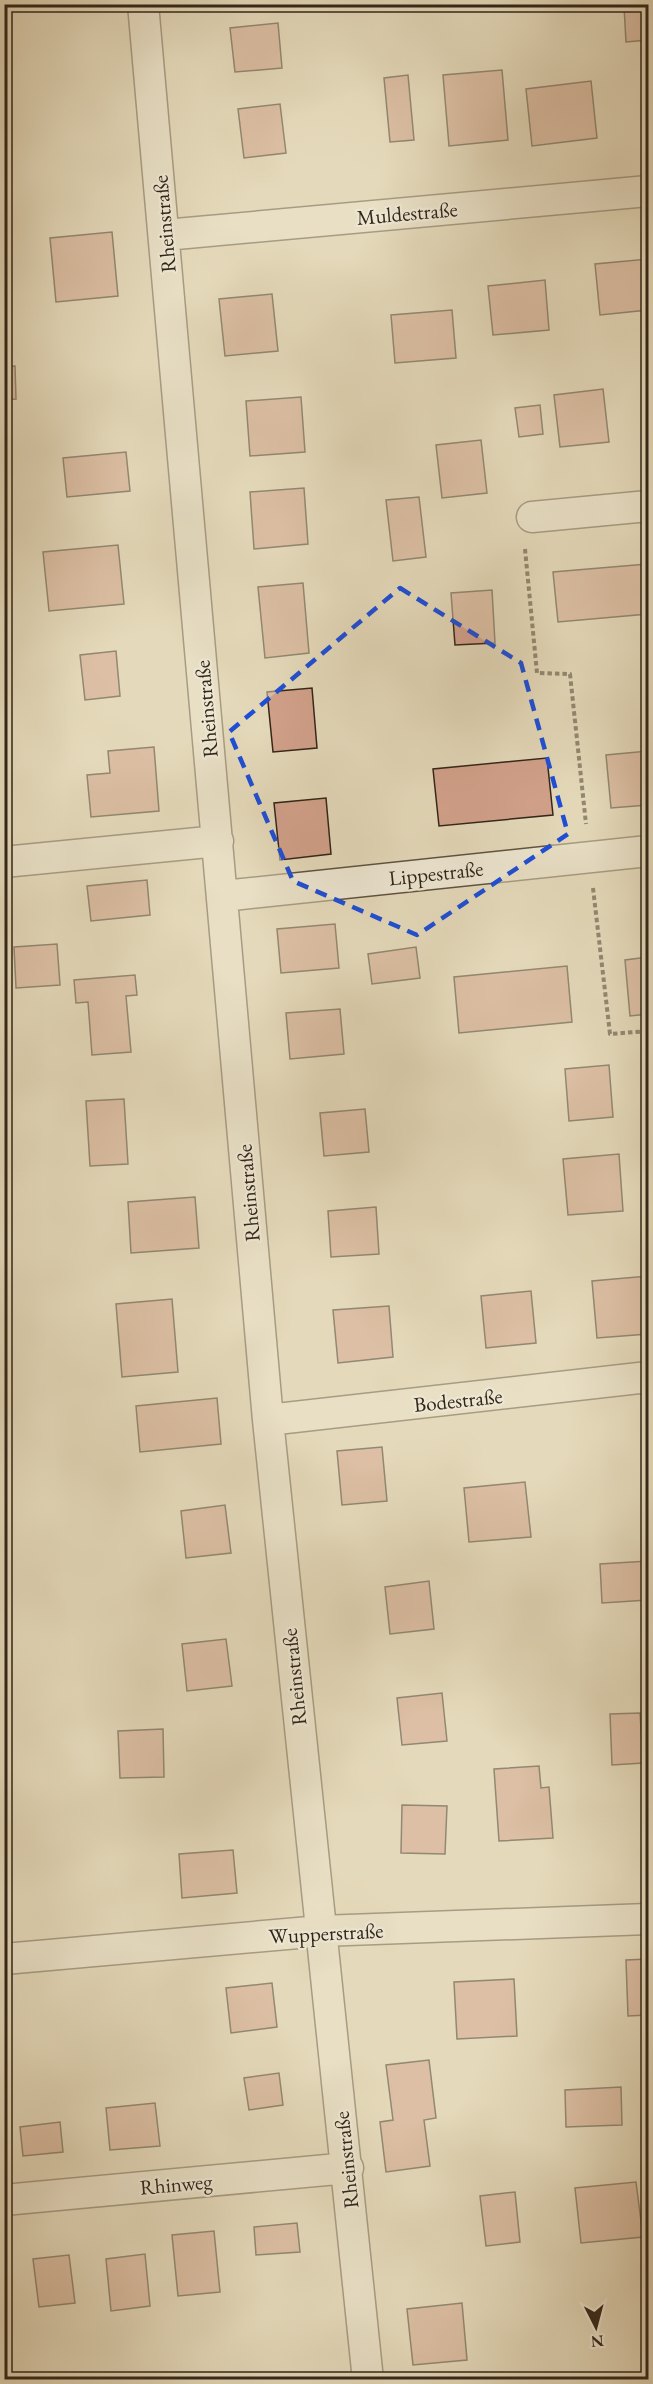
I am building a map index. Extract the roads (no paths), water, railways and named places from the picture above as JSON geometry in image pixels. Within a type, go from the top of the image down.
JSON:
[{"type":"street","name":"Rheinstraße","points":[[143,4],[268,1420],[348,2168],[368,2379]]},
{"type":"street","name":"Muldestraße","points":[[165,236],[648,191]]},
{"type":"street","points":[[532,517],[648,506]]},
{"type":"street","points":[[4,862],[218,841]]},
{"type":"street","name":"Lippestraße","points":[[223,896],[648,851]]},
{"type":"street","name":"Bodestraße","points":[[268,1420],[648,1377]]},
{"type":"street","name":"Wupperstraße","points":[[4,1959],[321,1932],[648,1919]]},
{"type":"street","name":"Rhinweg","points":[[4,2200],[348,2168]]}]
